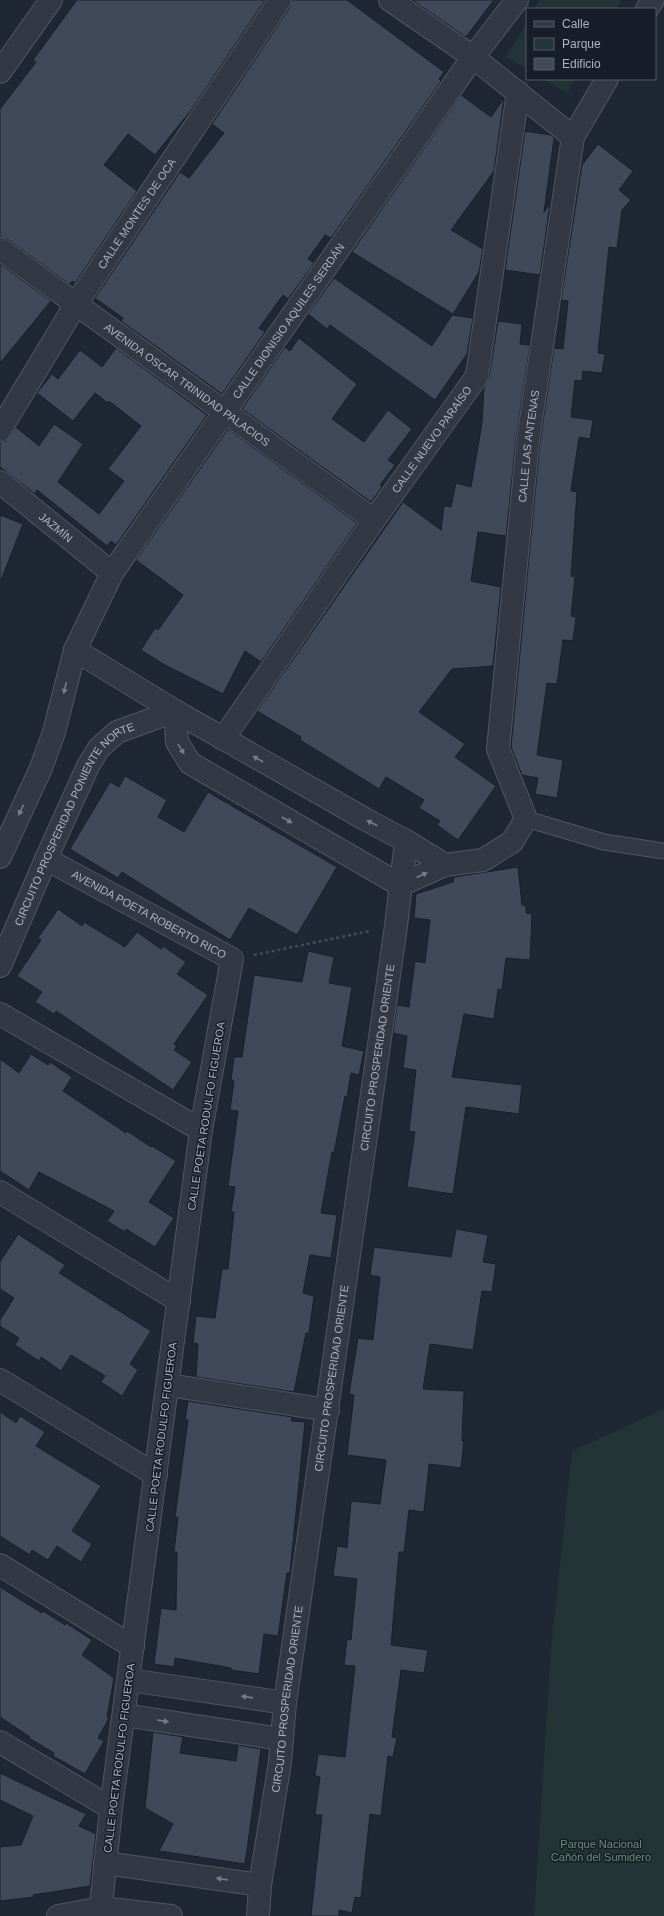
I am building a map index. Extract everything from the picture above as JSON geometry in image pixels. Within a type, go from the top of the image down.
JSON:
[{"type":"street","points":[[0,72],[51,0]]},
{"type":"street","name":"CALLE MONTES DE OCA","points":[[0,430],[76,304],[280,0]]},
{"type":"street","points":[[390,0],[473,57],[573,137]]},
{"type":"street","name":"CALLE DIONISIO AQUILES SERDÁN","points":[[75,650],[112,572],[473,57],[516,0]]},
{"type":"street","name":"CALLE LAS ANTENAS","points":[[526,819],[498,749],[528,440],[573,137],[606,80]]},
{"type":"street","name":"CALLE NUEVO PARAÍSO","points":[[223,739],[374,520],[477,376],[518,92]]},
{"type":"street","name":"AVENIDA OSCAR TRINIDAD PALACIOS","points":[[0,249],[374,520]]},
{"type":"street","name":"JAZMÍN","points":[[0,482],[112,572]]},
{"type":"street","points":[[0,857],[41,768],[54,732],[75,650],[223,739],[406,841],[445,865]]},
{"type":"street","points":[[175,711],[177,742],[190,763],[400,885],[445,865],[482,860],[512,842],[526,819]]},
{"type":"street","name":"CIRCUITO PROSPERIDAD PONIENTE NORTE","points":[[0,966],[46,859],[88,766],[98,748],[117,732],[175,711]]},
{"type":"street","name":"CIRCUITO PROSPERIDAD ORIENTE","points":[[258,1916],[260,1885],[280,1762],[285,1703],[396,926],[406,841]]},
{"type":"street","name":"AVENIDA POETA ROBERTO RICO","points":[[46,859],[232,960]]},
{"type":"street","name":"CALLE POETA RODULFO FIGUEROA","points":[[101,1912],[111,1808],[201,1130],[232,960]]},
{"type":"street","points":[[0,1014],[201,1130]]},
{"type":"street","points":[[0,1192],[179,1301]]},
{"type":"street","points":[[0,1380],[156,1475]]},
{"type":"street","points":[[168,1385],[328,1410]]},
{"type":"street","points":[[0,1566],[133,1647]]},
{"type":"street","points":[[129,1680],[285,1703]]},
{"type":"street","points":[[124,1714],[281,1739]]},
{"type":"street","points":[[0,1742],[111,1808]]},
{"type":"street","points":[[105,1863],[260,1885]]},
{"type":"street","points":[[58,1916],[101,1912],[171,1916]]},
{"type":"lane","points":[[526,819],[604,842],[664,851]]},
{"type":"path","name":"AVENIDA POETA ROBERTO RICO","points":[[232,960],[396,926]]},
{"type":"green space","points":[[540,0],[621,0],[617,8],[535,8]]},
{"type":"green space","points":[[526,24],[526,68],[506,57]]},
{"type":"green space","points":[[545,80],[574,80],[567,93]]},
{"type":"green space","name":"Parque Nacional Cañón del Sumidero","points":[[664,1409],[664,1916],[534,1916],[551,1649],[572,1451]]},
{"type":"building","points":[[77,0],[265,0],[192,109],[155,155],[128,134],[104,165],[137,191],[75,283],[73,281],[69,284],[7,239],[0,237],[0,109],[36,62],[33,60]]},
{"type":"building","points":[[292,0],[347,0],[444,72],[439,79],[441,81],[331,238],[325,235],[308,259],[314,263],[288,299],[283,295],[259,328],[265,332],[222,394],[121,321],[123,318],[95,298],[180,172],[189,178],[224,133],[212,124],[290,7]]},
{"type":"building","points":[[412,0],[494,0],[466,37]]},
{"type":"building","points":[[461,95],[491,117],[504,98],[494,171],[451,230],[483,249],[479,272],[453,314],[352,252]]},
{"type":"building","points":[[525,131],[551,135],[554,138],[544,212],[550,204],[540,275],[505,270]]},
{"type":"building","points":[[598,144],[633,171],[619,190],[631,200],[622,210],[617,248],[609,247],[598,353],[605,354],[602,373],[583,371],[582,381],[575,380],[571,417],[593,420],[590,439],[579,437],[571,491],[577,492],[571,576],[575,577],[571,616],[576,617],[573,641],[563,640],[557,684],[547,683],[537,755],[563,760],[557,798],[535,794],[538,778],[522,775],[511,747],[540,442],[554,348],[563,349],[568,301],[561,300],[582,165]]},
{"type":"building","points":[[0,264],[51,301],[0,363]]},
{"type":"building","points":[[334,278],[432,346],[452,315],[473,318],[467,354],[435,400],[330,325],[327,329],[308,314]]},
{"type":"building","points":[[498,321],[522,324],[520,344],[530,345],[516,439],[506,536],[478,532],[471,581],[501,587],[493,666],[452,669],[419,712],[465,744],[455,757],[496,786],[458,840],[437,825],[440,821],[419,808],[424,800],[386,777],[379,789],[300,740],[301,737],[257,711],[403,502],[441,530],[444,506],[451,507],[456,483],[471,487],[482,423],[484,387],[489,378]]},
{"type":"building","points":[[299,338],[357,384],[332,419],[364,442],[388,410],[412,429],[388,460],[395,465],[380,485],[382,487],[371,502],[242,409],[285,347],[290,351]]},
{"type":"building","points":[[116,348],[207,415],[116,545],[111,541],[107,546],[37,490],[35,494],[0,467],[0,442],[6,441],[16,427],[39,446],[54,424],[83,444],[58,482],[99,514],[124,481],[108,469],[141,426],[109,401],[108,403],[95,393],[73,421],[37,393],[52,374],[58,379],[80,350],[102,367]]},
{"type":"building","points":[[228,429],[357,523],[261,662],[245,651],[223,694],[165,665],[141,650],[155,628],[158,630],[183,595],[136,560]]},
{"type":"building","points":[[0,515],[23,524],[1,580],[0,580]]},
{"type":"building","points":[[125,776],[167,800],[158,817],[184,832],[208,792],[337,867],[297,935],[249,908],[230,940],[122,872],[118,878],[70,849],[110,782],[119,787]]},
{"type":"building","points":[[518,867],[522,905],[526,906],[526,913],[532,914],[530,960],[506,958],[502,990],[498,989],[494,1019],[464,1014],[452,1077],[522,1085],[519,1114],[466,1107],[453,1194],[407,1187],[415,1132],[409,1131],[416,1070],[403,1068],[407,1036],[393,1033],[397,1005],[409,1007],[415,961],[425,963],[430,920],[414,918],[416,894],[453,882],[454,877]]},
{"type":"building","points":[[58,909],[82,926],[84,922],[125,947],[137,932],[161,949],[163,946],[186,962],[177,974],[208,995],[174,1044],[177,1046],[174,1050],[192,1062],[173,1090],[56,1011],[54,1014],[35,1002],[42,992],[17,976],[41,940],[38,938]]},
{"type":"building","points":[[308,951],[334,957],[329,983],[352,987],[342,1046],[364,1051],[359,1075],[351,1073],[334,1153],[332,1152],[321,1213],[337,1215],[331,1258],[310,1255],[303,1293],[314,1296],[309,1333],[306,1333],[294,1392],[196,1377],[198,1344],[193,1343],[196,1316],[215,1318],[222,1269],[228,1269],[234,1212],[231,1212],[235,1187],[228,1186],[238,1111],[230,1110],[234,1081],[231,1080],[234,1057],[242,1057],[254,975],[302,982]]},
{"type":"building","points":[[31,1054],[48,1065],[50,1062],[72,1077],[63,1091],[126,1133],[127,1131],[176,1161],[149,1202],[174,1218],[155,1247],[126,1229],[125,1232],[107,1221],[114,1211],[39,1172],[29,1190],[0,1171],[0,1059],[19,1073]]},
{"type":"building","points":[[456,1229],[488,1235],[483,1262],[496,1264],[492,1292],[482,1291],[473,1350],[430,1344],[423,1389],[464,1391],[462,1441],[464,1441],[461,1468],[429,1464],[424,1512],[409,1510],[404,1552],[399,1552],[391,1645],[428,1650],[424,1673],[401,1670],[392,1737],[397,1738],[393,1757],[388,1756],[381,1816],[370,1814],[361,1898],[355,1897],[352,1913],[339,1910],[339,1916],[311,1916],[322,1815],[315,1815],[320,1777],[315,1776],[318,1754],[345,1757],[355,1666],[344,1665],[347,1639],[351,1640],[357,1579],[333,1576],[337,1546],[347,1548],[351,1501],[380,1504],[386,1460],[347,1455],[354,1395],[349,1394],[358,1338],[373,1340],[380,1277],[370,1275],[374,1247],[451,1257]]},
{"type":"building","points":[[18,1234],[65,1265],[59,1273],[151,1331],[130,1364],[138,1370],[122,1396],[101,1382],[105,1376],[71,1355],[61,1371],[41,1357],[39,1361],[15,1345],[19,1338],[0,1326],[0,1320],[14,1298],[0,1289],[0,1262]]},
{"type":"building","points":[[188,1401],[292,1417],[291,1421],[305,1422],[290,1573],[287,1573],[278,1636],[264,1634],[259,1674],[231,1670],[231,1668],[175,1658],[174,1667],[154,1664],[161,1608],[176,1610],[177,1552],[174,1552],[178,1517],[175,1517],[188,1420],[185,1420]]},
{"type":"building","points":[[0,1412],[16,1423],[20,1416],[45,1432],[36,1446],[101,1486],[72,1531],[92,1544],[81,1562],[57,1546],[48,1560],[32,1550],[30,1555],[0,1536]]},
{"type":"building","points":[[0,1587],[42,1613],[43,1611],[65,1625],[66,1623],[92,1640],[82,1655],[114,1678],[107,1717],[109,1718],[98,1738],[104,1741],[85,1774],[53,1756],[54,1753],[29,1738],[30,1737],[0,1717]]},
{"type":"building","points":[[153,1732],[183,1737],[180,1753],[236,1761],[238,1745],[261,1749],[245,1864],[159,1851],[173,1824],[145,1808]]},
{"type":"building","points":[[0,1773],[86,1814],[79,1826],[96,1834],[90,1886],[33,1895],[34,1897],[0,1901],[0,1847],[21,1845],[33,1816],[0,1800]]}]
